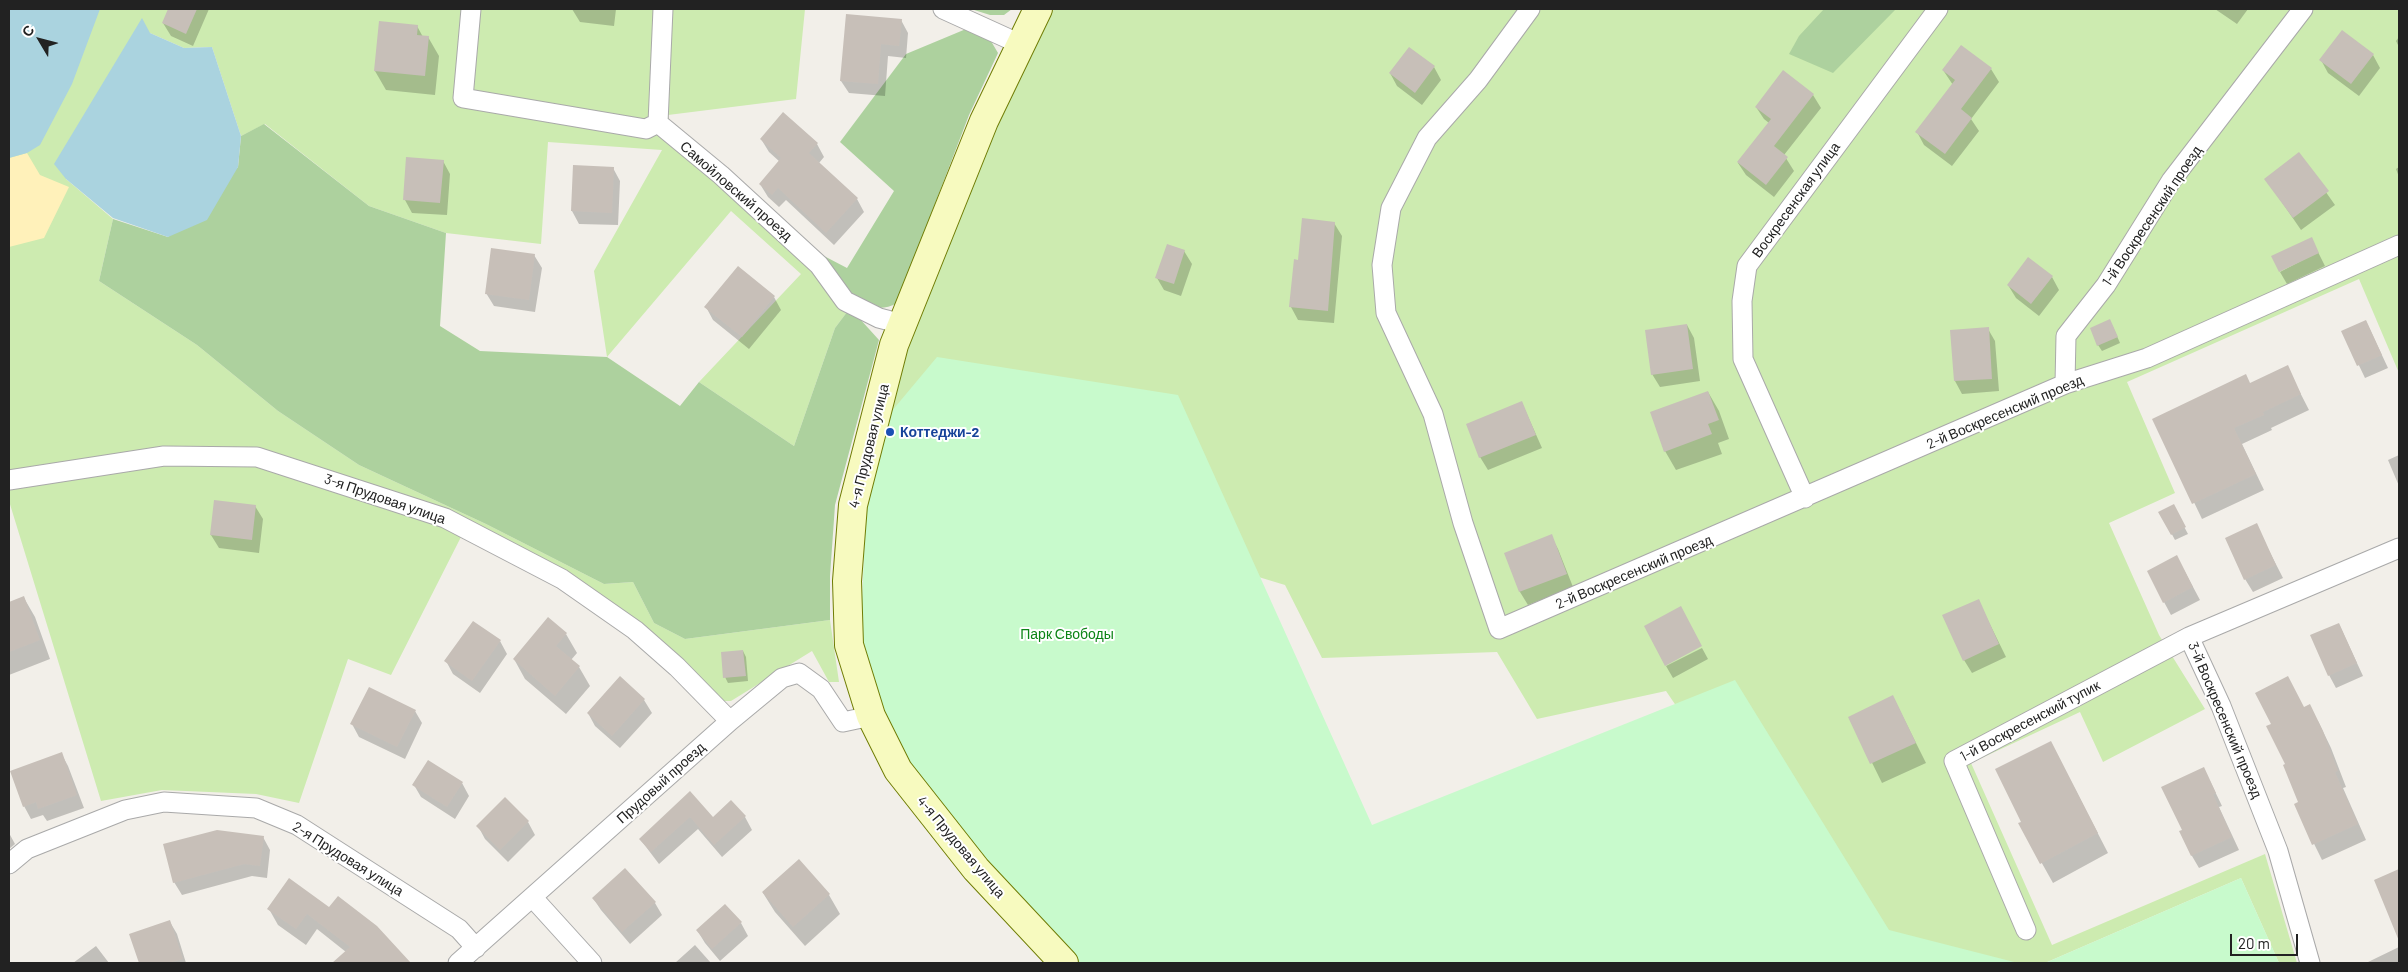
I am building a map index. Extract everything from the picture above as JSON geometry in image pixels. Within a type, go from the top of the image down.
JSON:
[{"type":"main road","name":"4-я Прудовая улица","points":[[1038,9],[984,121],[894,345],[853,505],[847,582],[849,645],[870,716],[904,778],[976,869],[1064,963]]},
{"type":"street","points":[[471,9],[463,98],[646,129],[658,122],[663,9]]},
{"type":"street","points":[[943,9],[1020,44]]},
{"type":"street","name":"2-й Воскресенский проезд","points":[[1530,9],[1478,80],[1427,138],[1391,208],[1382,264],[1386,313],[1433,414],[1463,522],[1500,629],[1806,498],[2065,384],[2147,358],[2399,245]]},
{"type":"street","name":"Воскресенская улица","points":[[1806,498],[1743,359],[1742,301],[1747,266],[1938,9]]},
{"type":"street","name":"1-й Воскресенский проезд","points":[[2065,384],[2066,336],[2106,285],[2171,182],[2303,9]]},
{"type":"street","name":"Самойловский проезд","points":[[658,122],[721,175],[819,265],[846,300],[879,318],[902,324]]},
{"type":"street","name":"3-я Прудовая улица","points":[[9,480],[164,456],[257,457],[445,518],[562,579],[635,630],[677,667],[730,721]]},
{"type":"street","name":"3-й Воскресенский проезд","points":[[2310,963],[2278,852],[2221,706],[2189,637],[2399,548]]},
{"type":"street","name":"1-й Воскресенский тупик","points":[[2026,930],[1954,760],[2189,637]]},
{"type":"street","name":"Прудовый проезд","points":[[458,963],[730,721],[782,678],[799,673],[821,689],[843,722],[870,716]]},
{"type":"street","name":"2-я Прудовая улица","points":[[9,864],[27,849],[125,810],[164,802],[256,808],[296,824],[459,929],[476,948]]},
{"type":"street","points":[[533,898],[592,963]]},
{"type":"green space","points":[[9,9],[805,9],[796,99],[668,115],[670,123],[824,256],[848,291],[850,308],[835,328],[794,446],[699,382],[801,274],[731,211],[607,357],[594,271],[662,150],[548,142],[541,244],[446,233],[369,206],[265,124],[241,136],[212,47],[184,48],[150,33],[66,179],[113,219],[99,281],[197,345],[278,411],[359,465],[486,524],[604,584],[633,582],[654,623],[685,639],[830,620],[839,682],[829,682],[812,651],[731,701],[704,701],[629,636],[555,585],[461,537],[391,675],[348,659],[299,803],[256,794],[162,790],[101,801],[9,501]]},
{"type":"green space","points":[[971,9],[1012,9],[1004,15],[990,15]]},
{"type":"green space","points":[[1054,9],[2399,9],[2399,373],[2359,279],[2127,382],[2175,493],[2109,523],[2159,635],[2205,709],[2103,762],[2080,712],[1971,763],[2052,945],[2265,854],[2297,963],[2279,963],[2241,878],[2045,963],[1851,963],[1666,691],[1537,719],[1497,652],[1322,658],[1285,585],[1080,523],[886,418],[920,317],[989,137],[1025,59]]},
{"type":"green space","points":[[1824,9],[1896,9],[1833,73],[1789,54],[1799,36]]},
{"type":"green space","points":[[966,29],[988,36],[998,53],[969,115],[897,303],[885,307],[874,307],[863,303],[854,296],[837,276],[824,256],[847,268],[894,191],[840,142],[906,54]]},
{"type":"green space","points":[[264,124],[369,206],[446,233],[440,326],[480,351],[607,357],[680,406],[699,382],[794,446],[835,328],[850,308],[879,340],[835,505],[830,576],[830,620],[685,639],[654,623],[633,582],[604,584],[486,524],[359,465],[278,411],[197,345],[99,281],[113,219],[168,237],[238,167],[241,136]]},
{"type":"green space","name":"Парк Свободы","points":[[937,357],[1178,395],[1372,825],[1735,680],[1889,930],[2018,963],[1076,963],[983,863],[914,771],[883,714],[860,647],[866,508],[886,418]]},
{"type":"green space","points":[[2241,878],[2279,963],[2045,963]]},
{"type":"sand","points":[[27,153],[40,175],[69,187],[44,238],[9,247],[9,158]]},
{"type":"water","points":[[9,9],[100,9],[72,84],[40,145],[27,153],[9,158]]},
{"type":"water","points":[[142,18],[150,33],[184,48],[212,47],[241,136],[238,167],[207,220],[168,237],[113,218],[66,179],[54,164]]},
{"type":"building","points":[[168,9],[197,9],[186,34],[162,23]]},
{"type":"building","points":[[846,14],[902,19],[899,46],[881,44],[878,84],[840,81]]},
{"type":"building","points":[[379,21],[418,25],[417,35],[429,36],[425,76],[374,71]]},
{"type":"building","points":[[2342,30],[2374,54],[2351,84],[2319,60]]},
{"type":"building","points":[[1961,45],[1992,68],[1961,109],[1972,118],[1945,154],[1915,132],[1955,80],[1942,70]]},
{"type":"building","points":[[1409,47],[1435,66],[1415,93],[1389,73]]},
{"type":"building","points":[[1783,70],[1814,94],[1774,146],[1788,157],[1766,185],[1737,162],[1771,119],[1755,107]]},
{"type":"building","points":[[783,112],[818,143],[809,153],[858,198],[826,233],[778,188],[772,195],[759,184],[781,158],[760,139]]},
{"type":"building","points":[[2299,152],[2329,191],[2293,218],[2264,179]]},
{"type":"building","points":[[406,157],[444,160],[440,203],[403,200]]},
{"type":"building","points":[[573,165],[614,167],[612,213],[571,211]]},
{"type":"building","points":[[1302,218],[1335,222],[1328,311],[1289,307],[1294,259],[1298,260]]},
{"type":"building","points":[[2312,237],[2319,253],[2279,272],[2271,256]]},
{"type":"building","points":[[1167,244],[1185,250],[1174,284],[1155,278]]},
{"type":"building","points":[[491,248],[535,254],[529,300],[485,294]]},
{"type":"building","points":[[2028,257],[2053,276],[2031,304],[2007,285]]},
{"type":"building","points":[[738,266],[775,296],[742,337],[704,307]]},
{"type":"building","points":[[2110,319],[2118,337],[2097,346],[2090,328]]},
{"type":"building","points":[[2366,320],[2382,355],[2357,366],[2341,331]]},
{"type":"building","points":[[1687,324],[1693,369],[1651,375],[1645,330]]},
{"type":"building","points":[[1989,327],[1992,379],[1954,381],[1950,330]]},
{"type":"building","points":[[2288,365],[2301,394],[2263,412],[2264,415],[2234,428],[2256,474],[2192,504],[2152,419],[2246,374],[2250,383]]},
{"type":"building","points":[[1708,391],[1719,420],[1708,424],[1712,434],[1664,452],[1650,412]]},
{"type":"building","points":[[1522,401],[1536,435],[1479,458],[1466,424]]},
{"type":"building","points":[[214,500],[256,505],[252,540],[210,535]]},
{"type":"building","points":[[2174,504],[2186,527],[2171,535],[2158,512]]},
{"type":"building","points":[[2257,523],[2276,565],[2244,580],[2225,538]]},
{"type":"building","points":[[1552,534],[1567,574],[1519,592],[1504,553]]},
{"type":"building","points":[[2177,555],[2193,587],[2163,603],[2147,571]]},
{"type":"building","points":[[24,596],[40,640],[9,652],[9,602]]},
{"type":"building","points":[[1979,599],[1999,644],[1963,661],[1942,615]]},
{"type":"building","points":[[1681,606],[1702,646],[1665,666],[1644,626]]},
{"type":"building","points":[[548,617],[567,633],[556,646],[580,666],[555,696],[513,659]]},
{"type":"building","points":[[473,621],[501,640],[472,681],[444,661]]},
{"type":"building","points":[[2339,623],[2357,663],[2328,676],[2310,635]]},
{"type":"building","points":[[743,650],[746,676],[723,678],[721,652]]},
{"type":"building","points":[[620,676],[645,699],[612,736],[587,713]]},
{"type":"building","points":[[2288,676],[2304,707],[2310,704],[2323,731],[2338,771],[2335,772],[2358,824],[2312,845],[2294,804],[2298,802],[2283,765],[2285,764],[2266,726],[2271,724],[2255,693]]},
{"type":"building","points":[[369,687],[416,710],[397,747],[350,724]]},
{"type":"building","points":[[1893,695],[1916,743],[1870,764],[1848,717]]},
{"type":"building","points":[[2051,741],[2098,833],[2040,864],[2018,823],[2021,822],[1995,769]]},
{"type":"building","points":[[62,752],[77,795],[38,809],[36,802],[23,807],[10,771]]},
{"type":"building","points":[[428,760],[463,782],[447,807],[412,785]]},
{"type":"building","points":[[2204,767],[2216,793],[2213,794],[2232,837],[2191,856],[2179,831],[2182,830],[2161,787]]},
{"type":"building","points":[[690,791],[713,817],[731,800],[746,816],[714,845],[690,817],[651,852],[639,839]]},
{"type":"building","points":[[505,797],[529,821],[500,850],[476,826]]},
{"type":"building","points":[[217,830],[264,836],[260,866],[244,864],[173,883],[163,844]]},
{"type":"building","points":[[799,859],[830,894],[793,927],[762,892]]},
{"type":"building","points":[[625,868],[656,902],[622,932],[592,898]]},
{"type":"building","points":[[2399,869],[2399,941],[2374,880]]},
{"type":"building","points":[[289,878],[329,907],[338,896],[377,926],[411,963],[332,963],[350,947],[307,914],[296,929],[267,909]]},
{"type":"building","points":[[725,904],[742,922],[712,949],[696,930]]},
{"type":"building","points":[[170,920],[183,959],[169,963],[139,963],[129,934]]},
{"type":"place","name":"Коттеджи-2","points":[[890,432]]}]
